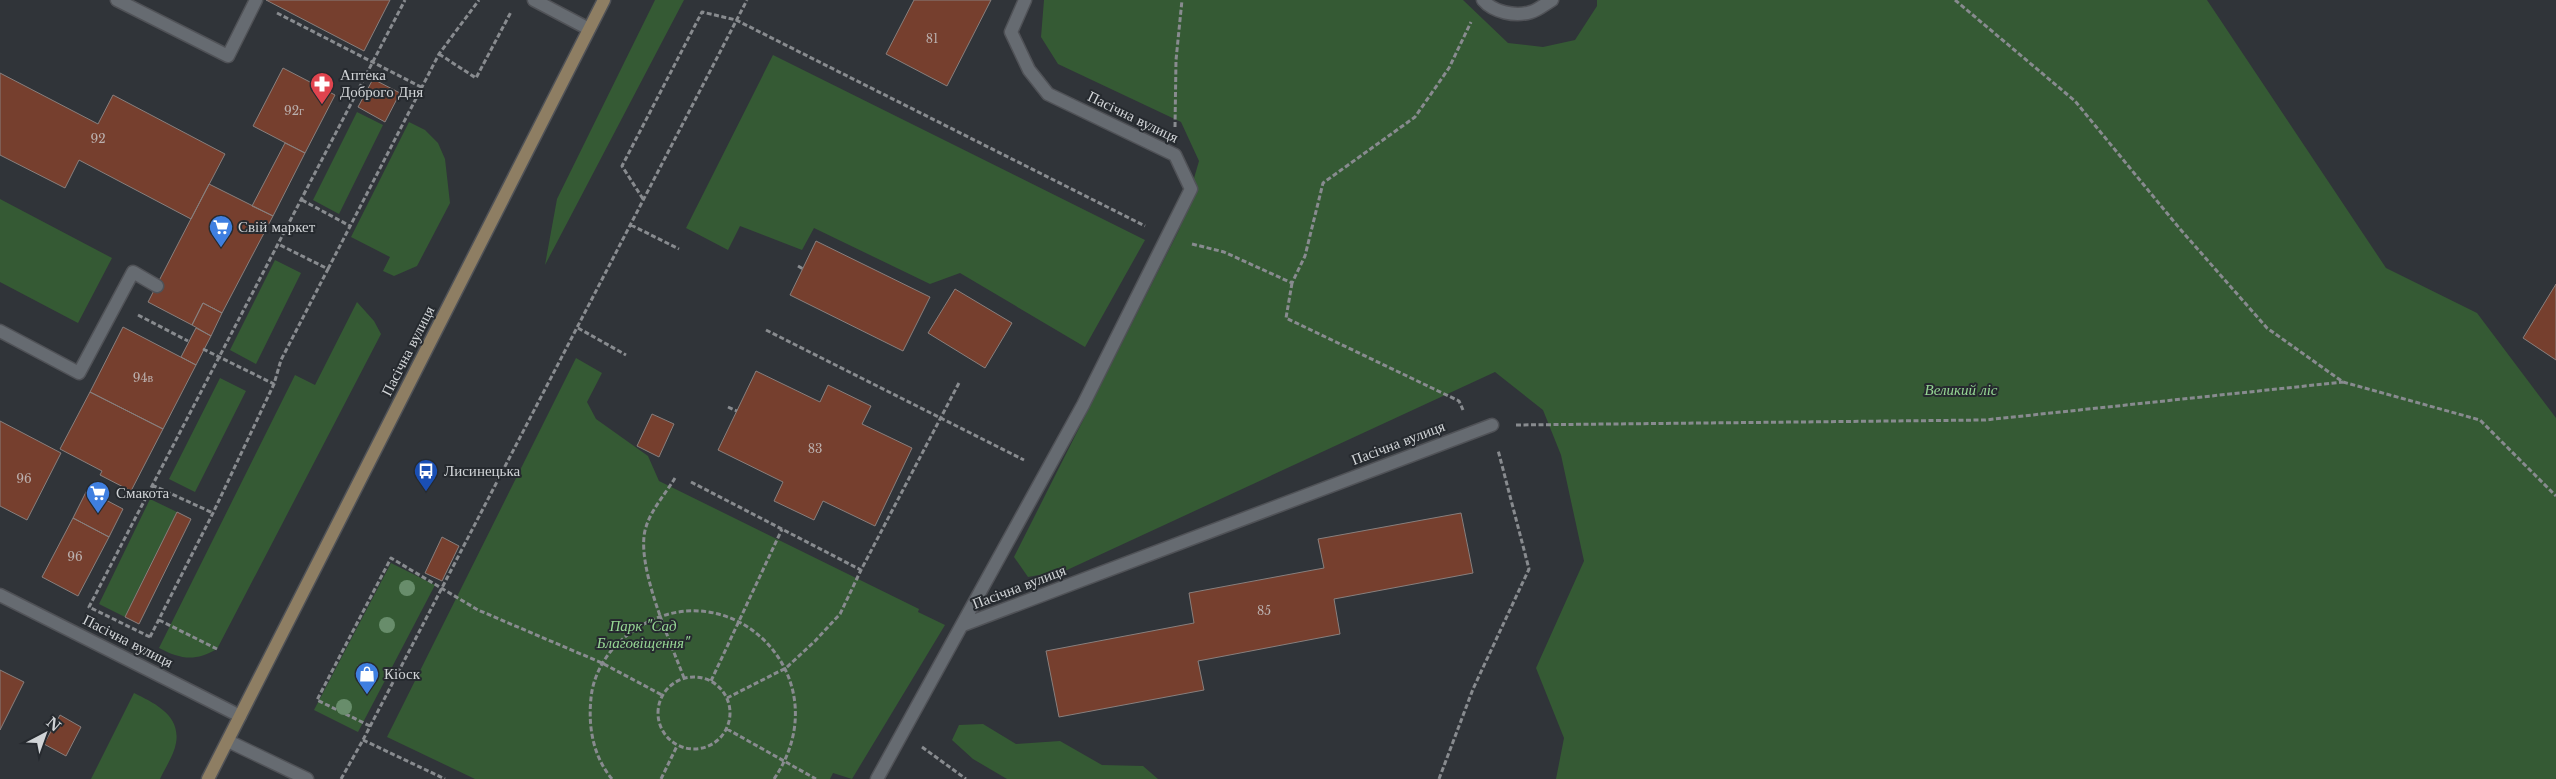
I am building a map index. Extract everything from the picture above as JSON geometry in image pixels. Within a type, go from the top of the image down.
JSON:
[{"type":"main road","name":"Пасічна вулиця","points":[[208,779],[604,0]]},
{"type":"street","points":[[117,0],[228,56],[256,1]]},
{"type":"street","points":[[534,0],[590,29]]},
{"type":"street","name":"Пасічна вулиця","points":[[877,779],[1047,471],[1168,238],[1191,189],[1175,155],[1048,94],[1029,70],[1011,32],[1025,0]]},
{"type":"street","points":[[1482,0],[1488,6],[1513,14],[1531,12],[1552,0]]},
{"type":"street","points":[[0,331],[79,373],[133,272],[156,286]]},
{"type":"street","name":"Пасічна вулиця","points":[[963,625],[1492,425]]},
{"type":"street","name":"Пасічна вулиця","points":[[0,595],[240,716]]},
{"type":"street","points":[[228,741],[307,779]]},
{"type":"path","points":[[150,637],[89,607],[219,355],[374,63],[405,0]]},
{"type":"path","points":[[137,664],[213,513],[274,384],[281,360],[421,87],[439,54],[479,0]]},
{"type":"path","points":[[341,779],[578,328],[747,0]]},
{"type":"path","points":[[1175,155],[1175,78],[1182,0]]},
{"type":"path","points":[[1955,0],[2074,101],[2180,229],[2267,328],[2343,382],[2480,420],[2556,496]]},
{"type":"path","points":[[256,1],[421,87]]},
{"type":"path","points":[[439,54],[476,78],[516,3]]},
{"type":"path","points":[[643,200],[622,166],[702,12],[736,20],[1168,238]]},
{"type":"path","points":[[1474,16],[1449,68],[1415,117],[1323,183],[1305,256],[1292,283],[1286,318],[1459,401],[1466,417],[1492,425],[1986,420],[2343,382]]},
{"type":"path","points":[[302,200],[350,226]]},
{"type":"path","points":[[631,225],[679,249]]},
{"type":"path","points":[[278,244],[328,269]]},
{"type":"path","points":[[1193,244],[1224,252],[1292,283]]},
{"type":"path","points":[[798,266],[803,269]]},
{"type":"path","points":[[116,303],[188,342]]},
{"type":"path","points":[[578,328],[626,355]]},
{"type":"path","points":[[766,330],[1047,471]]},
{"type":"path","points":[[204,349],[274,384]]},
{"type":"path","points":[[727,698],[786,668],[840,614],[861,570],[960,382]]},
{"type":"path","points":[[728,407],[736,411]]},
{"type":"path","points":[[1439,779],[1473,689],[1529,569],[1492,425]]},
{"type":"path","points":[[675,478],[646,527],[643,548],[660,616],[684,678]]},
{"type":"path","points":[[692,482],[861,570]]},
{"type":"path","points":[[152,485],[213,513]]},
{"type":"path","points":[[711,681],[782,529]]},
{"type":"path","points":[[370,726],[317,700],[391,558],[443,587],[478,610],[602,663],[662,695]]},
{"type":"path","points":[[612,779],[593,746],[589,718],[592,690],[602,663],[624,637],[637,626],[660,616],[686,611],[713,613],[738,621],[757,633],[774,649],[786,668],[794,691],[797,714],[794,739],[786,762],[774,779]]},
{"type":"path","points":[[159,620],[217,649]]},
{"type":"path","points":[[698,677],[711,681],[720,688],[727,698],[730,708],[727,729],[718,741],[705,748],[690,750],[676,746],[658,724],[657,709],[662,695],[671,684],[684,678],[698,677]]},
{"type":"path","points":[[727,729],[816,779]]},
{"type":"path","points":[[903,734],[966,779]]},
{"type":"path","points":[[363,740],[445,779]]},
{"type":"path","points":[[661,779],[676,746]]},
{"type":"green space","points":[[655,0],[684,0],[545,265],[557,199]]},
{"type":"green space","name":"Великий ліс","points":[[1044,0],[1463,0],[1508,43],[1543,47],[1575,40],[1597,6],[1597,0],[2207,0],[2386,268],[2477,313],[2556,418],[2556,779],[1556,779],[1564,738],[1536,668],[1584,561],[1561,455],[1543,410],[1495,372],[1067,570],[1028,577],[1014,557],[1179,230],[1199,161],[1181,122],[1058,64],[1041,37]]},
{"type":"green space","points":[[773,55],[1145,240],[1085,347],[960,273],[930,284],[814,228],[802,250],[740,226],[728,250],[686,228]]},
{"type":"green space","points":[[357,112],[383,125],[339,214],[313,200]]},
{"type":"green space","points":[[409,122],[425,130],[438,143],[445,159],[450,203],[417,266],[394,276],[383,271],[390,257],[351,237]]},
{"type":"green space","points":[[0,199],[112,258],[78,323],[0,282]]},
{"type":"green space","points":[[275,260],[301,273],[256,364],[230,350]]},
{"type":"green space","points":[[357,302],[374,321],[381,334],[217,649],[202,656],[188,658],[174,655],[159,648],[295,375],[315,385]]},
{"type":"green space","name":"Парк \"Сад Благовіщення\"","points":[[576,358],[602,373],[587,402],[596,419],[648,456],[659,481],[919,609],[918,612],[945,625],[852,779],[833,773],[830,779],[475,779],[387,737]]},
{"type":"green space","points":[[220,378],[246,391],[195,492],[169,479]]},
{"type":"green space","points":[[150,499],[177,512],[125,617],[99,604]]},
{"type":"green space","points":[[391,563],[435,585],[358,732],[314,710]]},
{"type":"green space","points":[[134,693],[164,711],[174,725],[176,743],[160,779],[91,779]]},
{"type":"green space","points":[[983,724],[1016,744],[1060,741],[1102,765],[1143,766],[1158,779],[1007,779],[973,759],[952,740],[959,725]]},
{"type":"building","points":[[266,0],[390,0],[364,51]]},
{"type":"building","points":[[914,0],[991,0],[947,86],[886,54]]},
{"type":"building","points":[[283,68],[335,95],[305,153],[253,126]]},
{"type":"building","points":[[0,73],[98,124],[113,95],[225,154],[191,219],[79,160],[65,188],[0,155]]},
{"type":"building","points":[[373,79],[400,93],[385,122],[358,107]]},
{"type":"building","points":[[285,143],[305,153],[273,216],[252,206]]},
{"type":"building","points":[[209,184],[273,216],[222,313],[203,303],[192,325],[148,302]]},
{"type":"building","points":[[816,241],[930,297],[903,351],[790,295]]},
{"type":"building","points":[[2556,284],[2556,360],[2523,338]]},
{"type":"building","points":[[955,289],[1012,323],[985,368],[928,333]]},
{"type":"building","points":[[203,303],[222,313],[211,336],[192,325]]},
{"type":"building","points":[[123,327],[196,365],[163,429],[90,392]]},
{"type":"building","points":[[196,328],[211,336],[196,365],[181,357]]},
{"type":"building","points":[[756,371],[820,402],[828,385],[871,406],[862,424],[912,448],[875,526],[823,501],[814,520],[774,501],[783,482],[718,450]]},
{"type":"building","points":[[90,392],[163,429],[131,491],[100,475],[102,471],[60,449]]},
{"type":"building","points":[[652,414],[674,424],[659,457],[637,446]]},
{"type":"building","points":[[0,421],[61,453],[27,520],[0,506]]},
{"type":"building","name":"Смакота","points":[[87,490],[123,509],[109,537],[73,518]]},
{"type":"building","points":[[177,512],[191,519],[139,624],[125,617]]},
{"type":"building","points":[[1461,513],[1473,573],[1334,599],[1340,634],[1198,661],[1204,690],[1059,717],[1046,651],[1194,623],[1189,593],[1324,568],[1318,539]]},
{"type":"building","points":[[73,518],[109,537],[78,596],[42,577]]},
{"type":"building","points":[[442,537],[459,546],[442,581],[425,573]]},
{"type":"building","points":[[0,670],[24,682],[0,730]]},
{"type":"building","points":[[60,715],[81,727],[66,756],[44,744]]},
{"type":"place","name":"Аптека Доброго Дня","points":[[322,105]]},
{"type":"place","name":"Свій маркет","points":[[221,248]]},
{"type":"place","name":"Лисинецька","points":[[426,492]]},
{"type":"place","name":"Смакота","points":[[98,514]]},
{"type":"place","name":"Кіоск","points":[[367,695]]}]
